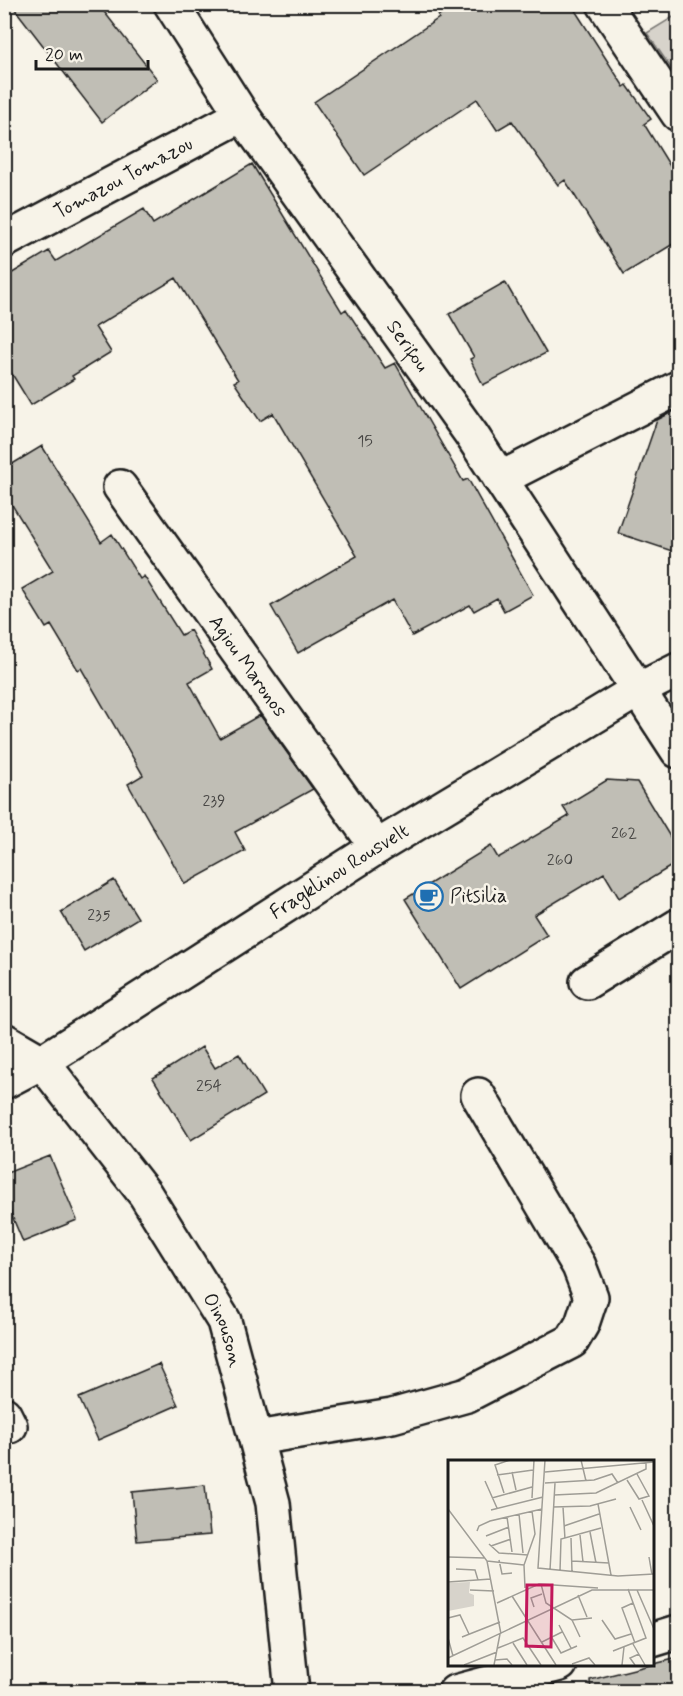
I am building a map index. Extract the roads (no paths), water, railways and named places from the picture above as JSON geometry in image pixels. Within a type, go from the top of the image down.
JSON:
[{"type":"street","name":"Serifou","points":[[171,4],[242,116],[471,434],[678,751]]},
{"type":"street","points":[[604,4],[678,114]]},
{"type":"street","name":"Tomazou Tomazou","points":[[4,241],[242,116]]},
{"type":"street","points":[[500,479],[678,388]]},
{"type":"street","name":"Agiou Maronos","points":[[120,487],[376,847]]},
{"type":"street","name":"Fragklinou Rousvelt","points":[[4,1082],[42,1062],[376,847],[638,690],[678,670]]},
{"type":"street","points":[[587,982],[678,926]]},
{"type":"street","name":"Oinouson","points":[[4,1040],[42,1062],[145,1194],[224,1321],[273,1503],[292,1692]]},
{"type":"street","points":[[256,1438],[392,1416],[468,1395],[572,1341],[582,1324],[591,1297],[579,1266],[478,1095]]},
{"type":"street","points":[[653,1639],[678,1632]]},
{"type":"street","points":[[455,1692],[556,1666]]},
{"type":"place","name":"Pitsilia","points":[[429,896]]}]
